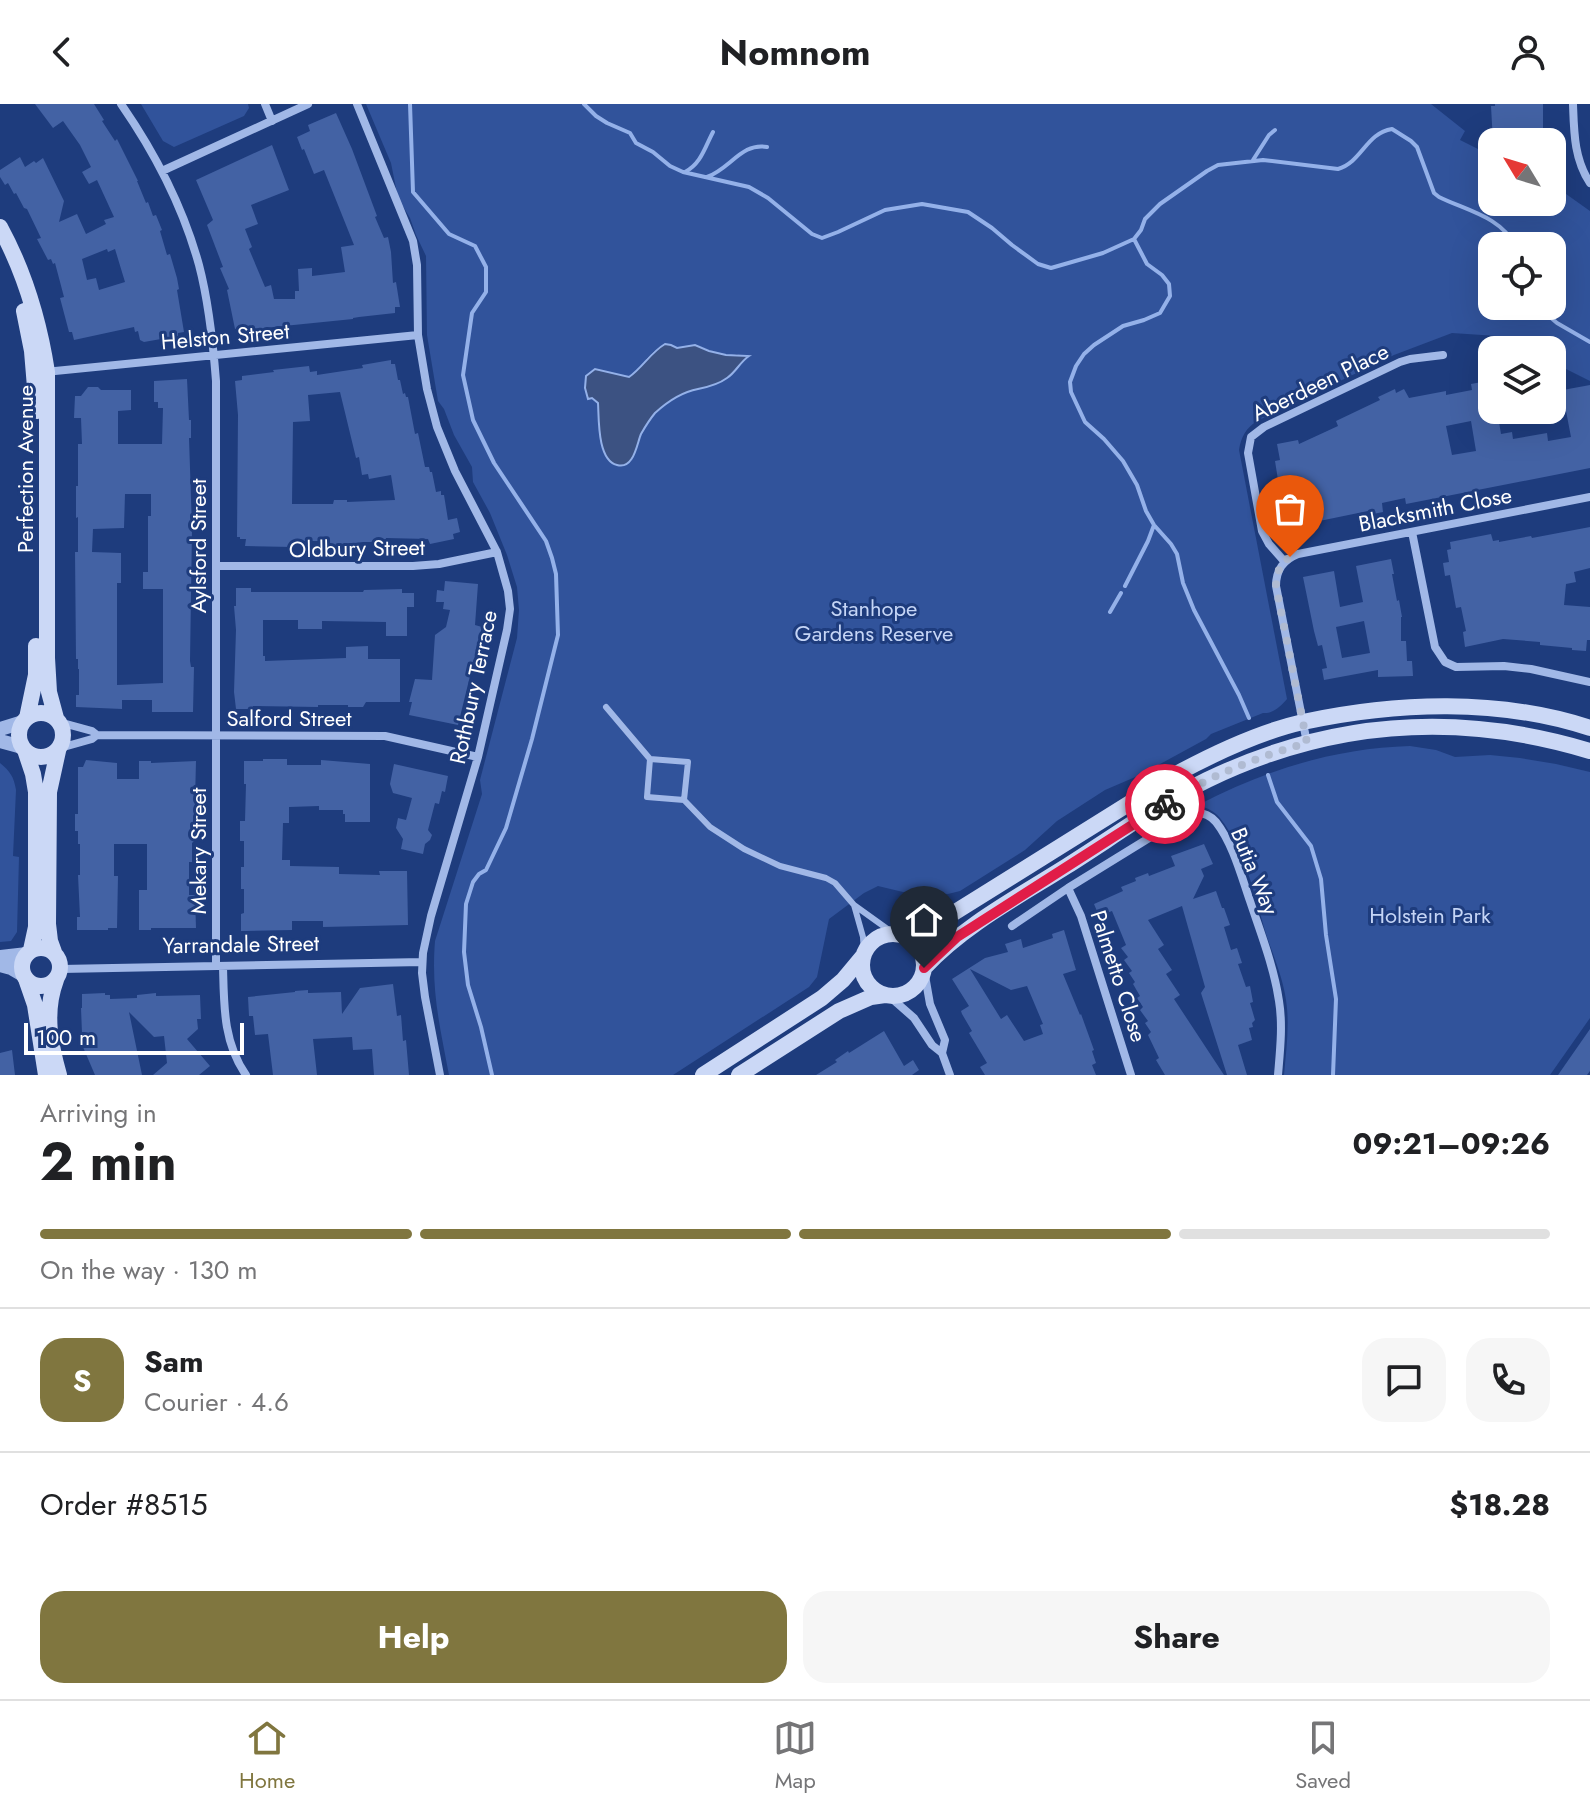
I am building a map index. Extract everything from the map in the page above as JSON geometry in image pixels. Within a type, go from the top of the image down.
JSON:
[{"type":"main road","name":"Perfection Avenue","points":[[0,227],[20,267],[41,336],[47,662],[49,692],[58,720]]},
{"type":"main road","name":"Perfection Avenue","points":[[0,250],[21,301],[41,372],[37,409],[36,675],[25,720]]},
{"type":"main road","points":[[703,1075],[827,994],[843,980],[876,939],[922,928],[944,919],[1178,773],[1247,740],[1302,722],[1391,709],[1456,706],[1538,715],[1588,727]]},
{"type":"main road","points":[[46,1075],[35,1005],[22,964],[36,927],[36,792],[19,734],[25,720],[38,713],[58,720],[64,734],[49,792],[48,924],[50,941],[60,960],[48,1006],[51,1041],[59,1075]]},
{"type":"main road","points":[[739,1075],[839,1011],[871,997],[904,994],[912,990],[924,969],[957,937],[1171,800],[1255,759],[1337,736],[1375,730],[1450,726],[1516,733],[1590,751]]},
{"type":"main road","points":[[24,749],[38,757],[52,755],[59,749]]},
{"type":"main road","points":[[894,934],[915,942],[922,954],[924,969]]},
{"type":"main road","points":[[29,952],[46,948],[54,952]]},
{"type":"main road","points":[[863,954],[861,964],[865,980],[877,992],[887,996]]},
{"type":"main road","points":[[24,977],[41,987],[51,984],[58,974]]},
{"type":"street","name":"Aylsford Street","points":[[121,104],[162,171],[190,238],[199,265],[210,321],[216,381],[216,736]]},
{"type":"street","points":[[265,104],[272,121]]},
{"type":"street","points":[[162,171],[308,104]]},
{"type":"street","name":"Rothbury Terrace","points":[[357,104],[413,241],[417,265],[418,335],[427,389],[444,447],[497,552],[510,609],[478,757],[431,916],[422,962],[425,997],[440,1075]]},
{"type":"street","points":[[1573,104],[1575,148],[1590,183]]},
{"type":"street","name":"Helston Street","points":[[41,372],[418,335]]},
{"type":"street","name":"Aberdeen Place","points":[[1284,561],[1262,531],[1248,453],[1251,437],[1264,427],[1400,362],[1443,355]]},
{"type":"street","name":"Blacksmith Close","points":[[1284,561],[1298,554],[1590,497]]},
{"type":"street","points":[[1412,532],[1435,647],[1445,662],[1462,668],[1492,666],[1531,669],[1590,682]]},
{"type":"street","name":"Oldbury Street","points":[[217,566],[413,566],[497,552]]},
{"type":"street","points":[[1284,561],[1278,571],[1276,586],[1307,743]]},
{"type":"street","points":[[0,729],[25,720]]},
{"type":"street","name":"Salford Street","points":[[58,720],[97,735],[385,736],[478,757]]},
{"type":"street","name":"Salford Street","points":[[59,749],[97,735]]},
{"type":"street","name":"Mekary Street","points":[[216,736],[220,966],[224,1017],[231,1049],[246,1075]]},
{"type":"street","points":[[0,741],[24,749]]},
{"type":"street","name":"Butia Way","points":[[1012,926],[1188,814],[1210,816],[1236,862],[1274,974],[1280,1004],[1278,1075]]},
{"type":"street","name":"Palmetto Close","points":[[1068,888],[1081,916],[1131,1075]]},
{"type":"street","points":[[0,957],[29,952]]},
{"type":"street","name":"Yarrandale Street","points":[[58,974],[220,966],[422,962]]},
{"type":"street","points":[[0,965],[24,977]]},
{"type":"street","points":[[924,969],[930,1004],[945,1040],[942,1053]]},
{"type":"street","points":[[887,996],[914,1018],[932,1045],[942,1053],[950,1075]]},
{"type":"lane","points":[[606,707],[650,759],[647,797],[684,800],[701,820],[732,842],[780,866],[826,878],[835,883],[854,905],[894,934]]},
{"type":"lane","points":[[650,759],[688,762],[684,800]]},
{"type":"lane","points":[[854,905],[863,937],[863,954]]},
{"type":"green space","points":[[141,104],[248,104],[249,108],[244,116],[174,147],[163,141]]},
{"type":"green space","name":"Stanhope Gardens Reserve","points":[[366,104],[1431,104],[1465,131],[1460,140],[1478,149],[1478,216],[1566,216],[1566,194],[1590,211],[1590,381],[1566,369],[1566,336],[1452,333],[1394,355],[1257,421],[1245,433],[1239,450],[1287,699],[1279,707],[1211,734],[1140,775],[1105,790],[1057,821],[1025,850],[960,891],[948,894],[903,892],[878,886],[864,893],[829,919],[817,977],[809,987],[673,1075],[449,1075],[435,993],[435,941],[482,794],[480,780],[517,638],[519,610],[517,587],[507,555],[473,482],[472,467],[438,401],[427,335],[426,256],[398,198],[391,163]],"holes":[[[666,344],[676,348],[697,346],[721,354],[737,354],[743,360],[734,372],[646,359]]]},
{"type":"green space","name":"Holstein Park","points":[[1410,746],[1455,757],[1490,755],[1520,758],[1590,772],[1590,1018],[1550,1075],[1284,1075],[1288,1016],[1286,999],[1254,891],[1229,831],[1215,813],[1199,806],[1250,781],[1302,763],[1355,751]]},
{"type":"green space","points":[[0,763],[15,785],[13,856],[19,857],[17,932],[11,941],[0,942]]},
{"type":"shaded area","points":[[665,344],[677,348],[695,345],[726,355],[749,356],[724,380],[670,401],[651,418],[631,460],[623,465],[610,462],[602,447],[598,403],[592,398],[588,399],[586,376],[595,369],[629,377]]},
{"type":"building","points":[[35,104],[94,104],[115,141],[117,139],[146,203],[153,216],[156,215],[167,255],[170,254],[179,289],[184,332],[178,333],[178,336],[144,342],[134,327],[74,340],[72,332],[69,332],[55,263],[48,260],[37,239],[41,238],[27,209],[0,177],[0,170],[20,157],[25,167],[43,158],[64,201],[59,222],[77,214],[86,234],[106,224],[104,220],[114,217],[97,180],[89,184],[82,172],[91,167],[80,145],[63,121],[53,128]],"holes":[[[107,249],[108,252],[115,249],[125,282],[99,290],[96,278],[87,280],[82,259]]]},
{"type":"building","points":[[1543,104],[1543,128],[1492,128],[1491,106]]},
{"type":"building","points":[[336,113],[375,217],[384,238],[388,237],[393,283],[396,282],[400,307],[395,307],[395,313],[241,333],[240,328],[235,329],[229,289],[207,225],[213,220],[196,180],[272,145],[289,190],[251,205],[258,224],[245,229],[252,247],[249,249],[265,287],[271,285],[274,299],[295,299],[295,291],[299,291],[298,269],[312,268],[312,276],[345,272],[341,247],[354,245],[324,170],[314,174],[297,137],[310,131],[308,125]]},
{"type":"building","points":[[391,360],[391,364],[395,364],[403,394],[408,397],[425,467],[432,472],[436,492],[441,491],[444,495],[448,520],[457,518],[460,532],[453,534],[454,539],[430,544],[428,539],[386,538],[386,542],[355,545],[293,541],[293,547],[245,546],[246,539],[237,537],[238,415],[235,381],[242,380],[242,376],[273,370],[309,366],[310,372],[317,371],[317,375],[363,368],[362,365]],"holes":[[[340,392],[356,458],[359,457],[362,475],[368,474],[369,479],[391,475],[395,500],[292,504],[293,422],[310,421],[308,395]]]},
{"type":"building","points":[[187,379],[191,420],[190,661],[191,667],[194,667],[193,712],[152,712],[152,700],[122,700],[122,709],[76,707],[79,669],[76,659],[76,486],[78,444],[82,444],[81,418],[74,418],[75,396],[81,396],[88,387],[131,390],[131,410],[118,411],[118,444],[162,444],[163,408],[158,408],[158,402],[154,402],[154,381]],"holes":[[[125,494],[151,494],[148,572],[143,572],[143,589],[163,589],[163,683],[117,685],[117,583],[121,583],[121,553],[92,552],[93,529],[124,528]]]},
{"type":"building","points":[[1478,383],[1478,424],[1499,424],[1501,434],[1512,432],[1513,439],[1547,433],[1548,441],[1571,437],[1566,389],[1590,385],[1590,468],[1406,504],[1405,498],[1382,503],[1383,512],[1368,515],[1368,511],[1300,525],[1299,521],[1285,524],[1275,461],[1280,460],[1277,444],[1298,440],[1299,444],[1338,426],[1336,421],[1380,400],[1378,397],[1395,389],[1396,393],[1404,389],[1409,398],[1472,390],[1471,384]],"holes":[[[1471,421],[1476,451],[1452,455],[1446,426]]]},
{"type":"building","points":[[1590,527],[1590,568],[1574,572],[1576,582],[1566,584],[1564,605],[1590,607],[1590,640],[1587,640],[1586,651],[1503,639],[1465,647],[1463,632],[1466,631],[1461,607],[1456,608],[1450,575],[1445,576],[1443,563],[1449,562],[1447,550],[1451,549],[1450,542],[1491,534],[1493,541],[1499,542]]},
{"type":"building","points":[[1391,559],[1402,617],[1401,641],[1406,641],[1407,661],[1412,661],[1413,676],[1378,677],[1378,670],[1324,680],[1322,669],[1327,668],[1322,645],[1318,646],[1314,631],[1303,577],[1334,571],[1340,607],[1363,602],[1356,566]],"holes":[[[1364,621],[1370,653],[1342,658],[1336,627]]]},
{"type":"building","points":[[445,581],[478,584],[475,625],[482,627],[458,725],[409,715],[415,679],[432,680],[435,635],[446,627],[450,610],[443,609],[444,602],[436,602],[437,590],[444,591]]},
{"type":"building","points":[[236,588],[251,588],[251,592],[402,589],[402,593],[414,593],[414,607],[407,607],[407,636],[386,636],[386,622],[322,621],[322,629],[298,629],[298,620],[263,620],[265,661],[346,658],[346,647],[368,646],[368,659],[400,659],[400,702],[366,702],[363,707],[253,706],[253,709],[236,709]]},
{"type":"building","points":[[287,759],[287,765],[321,765],[321,760],[370,764],[370,822],[345,822],[343,810],[319,810],[319,806],[289,807],[289,823],[283,823],[282,860],[290,860],[290,866],[339,867],[339,874],[380,875],[379,871],[407,871],[408,925],[323,927],[323,921],[292,921],[292,930],[241,931],[244,841],[240,841],[240,821],[245,821],[244,761]]},
{"type":"building","points":[[86,760],[117,763],[117,779],[139,779],[139,761],[196,761],[189,895],[195,895],[196,928],[139,930],[139,890],[147,890],[147,844],[114,844],[114,876],[118,876],[117,928],[77,930],[77,917],[80,917],[80,844],[78,831],[75,831],[75,814],[78,814],[78,767],[83,767]]},
{"type":"building","points":[[394,764],[448,776],[445,792],[442,791],[439,804],[435,803],[428,830],[432,835],[425,844],[423,854],[401,849],[403,839],[396,828],[398,818],[406,820],[412,798],[393,793],[390,784]]},
{"type":"building","points":[[1204,844],[1213,864],[1201,869],[1204,876],[1193,899],[1216,891],[1230,925],[1224,927],[1231,950],[1237,948],[1242,963],[1238,964],[1246,987],[1250,986],[1253,1002],[1250,1003],[1255,1020],[1253,1027],[1249,1028],[1252,1040],[1238,1045],[1247,1075],[1227,1075],[1201,993],[1205,987],[1182,906],[1148,920],[1164,945],[1158,949],[1172,970],[1166,974],[1180,995],[1174,999],[1224,1075],[1165,1075],[1156,1060],[1159,1058],[1145,1023],[1148,1021],[1140,1010],[1143,1007],[1137,998],[1140,996],[1129,973],[1132,971],[1124,960],[1128,957],[1121,948],[1126,945],[1112,911],[1099,916],[1094,904],[1123,891],[1121,887],[1136,881],[1135,878],[1175,866],[1171,856]]},
{"type":"building","points":[[1064,930],[1076,970],[1063,974],[1094,1050],[1096,1063],[1092,1065],[1096,1075],[985,1075],[980,1067],[987,1063],[969,1033],[972,1031],[961,1011],[969,1006],[952,979],[985,958],[1008,952],[1005,944],[1021,939],[1023,948],[1053,938],[1052,934]],"holes":[[[970,969],[1011,990],[1027,986],[1043,1024],[1040,1025],[1043,1034],[1024,1041],[1007,1015],[1001,1019]]]},
{"type":"building","points":[[393,984],[397,1016],[401,1015],[403,1041],[406,1040],[409,1075],[374,1075],[372,1049],[353,1050],[352,1037],[313,1039],[317,1075],[273,1075],[268,1034],[255,1035],[253,1016],[249,1016],[248,997],[308,990],[308,993],[341,992],[342,1014],[360,988]]},
{"type":"building","points":[[156,993],[156,996],[200,995],[201,1019],[197,1019],[198,1029],[187,1039],[210,1066],[199,1075],[153,1075],[167,1063],[164,1036],[154,1037],[129,1012],[142,1075],[95,1075],[83,1047],[82,994],[110,995],[110,999],[137,998],[137,995]]},
{"type":"building","points":[[1590,1029],[1590,1071],[1587,1075],[1558,1075]]},
{"type":"building","points":[[884,1031],[904,1066],[913,1060],[919,1070],[912,1075],[816,1075],[848,1051]]},
{"type":"building","points":[[12,1050],[15,1075],[0,1075],[0,1053]]},
{"type":"waterway","points":[[410,104],[413,192],[449,234],[475,246],[486,267],[486,292],[472,313],[463,375],[473,420],[494,463],[546,541],[556,574],[558,635],[532,739],[506,828],[486,870],[473,882],[466,904],[464,952],[468,985],[492,1075]]},
{"type":"waterway","points":[[584,104],[607,123],[630,133],[636,143],[670,166],[683,172],[749,187],[768,198],[812,234],[822,238],[885,210],[922,204],[968,212],[1038,264],[1051,268],[1103,253],[1134,239],[1145,219],[1160,204],[1218,165],[1263,160],[1338,169],[1353,160],[1376,136],[1392,129],[1417,147],[1434,193],[1492,221],[1505,232]]},
{"type":"waterway","points":[[1253,160],[1275,130]]},
{"type":"waterway","points":[[685,172],[699,160],[713,132]]},
{"type":"waterway","points":[[707,177],[750,148],[767,147]]},
{"type":"waterway","points":[[1134,239],[1147,264],[1169,284],[1170,296],[1160,313],[1123,326],[1084,354],[1070,382],[1071,392],[1085,422],[1123,461],[1154,525],[1177,554],[1183,583],[1194,610],[1249,718]]},
{"type":"waterway","points":[[1553,320],[1590,342]]},
{"type":"waterway","points":[[1125,586],[1154,525]]},
{"type":"waterway","points":[[1110,612],[1121,593]]},
{"type":"waterway","points":[[1268,775],[1277,802],[1311,846],[1321,879],[1336,999],[1333,1075]]},
{"type":"way so far","points":[[1165,804],[1222,773],[1307,743],[1276,586],[1278,571],[1290,557]]},
{"type":"route","points":[[924,968],[957,937],[1165,804]]}]
